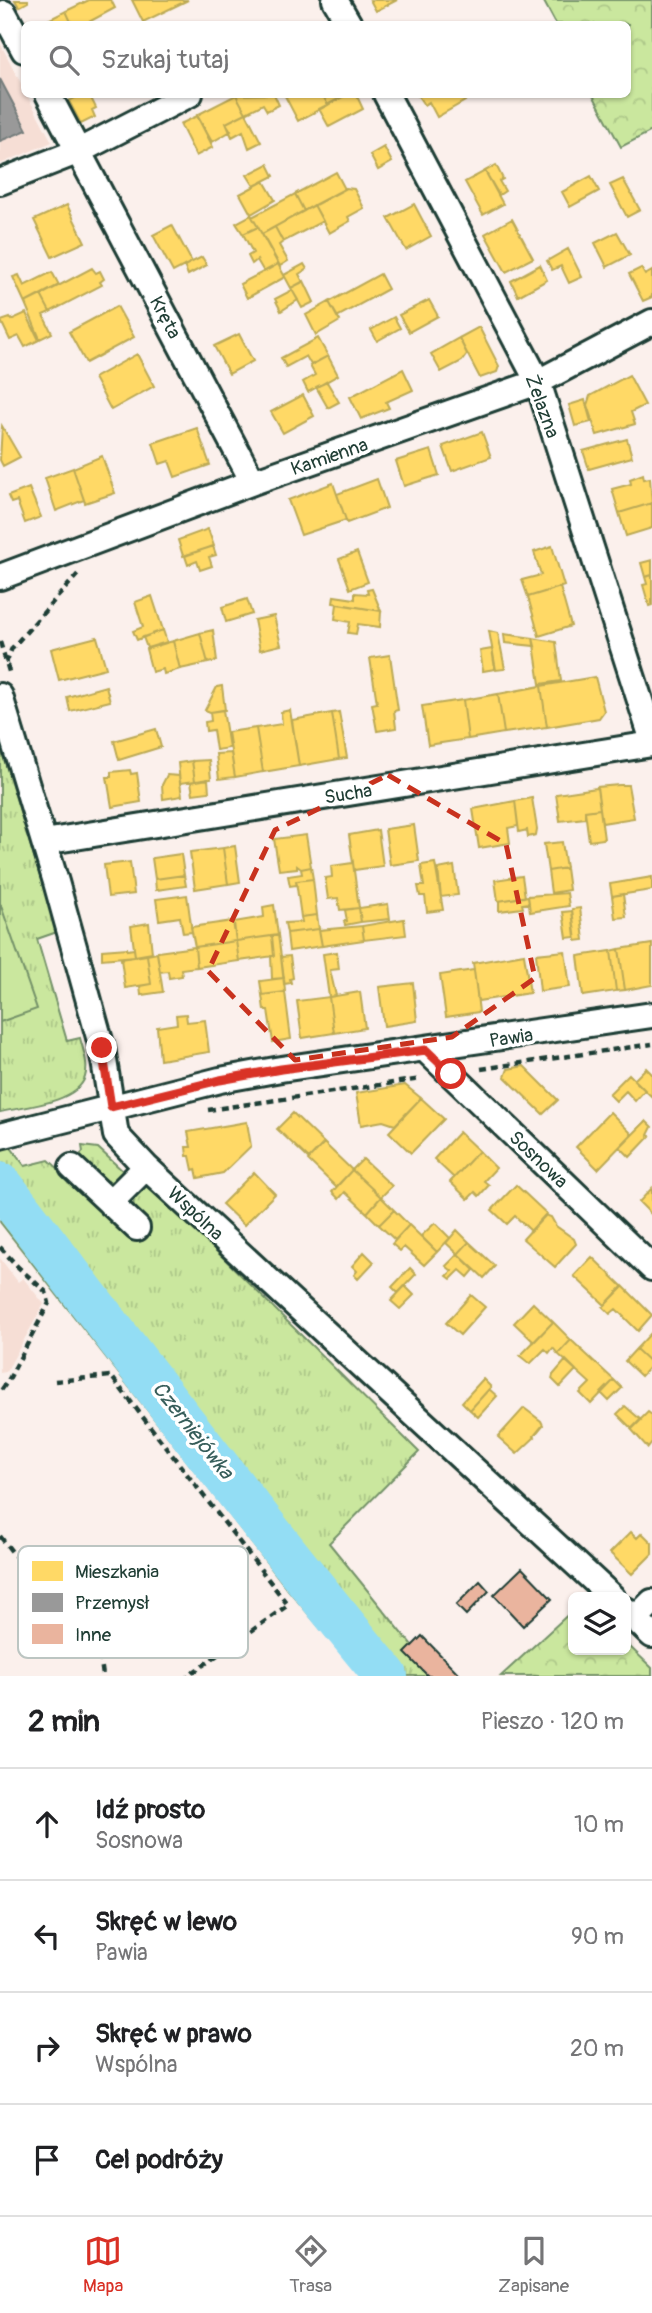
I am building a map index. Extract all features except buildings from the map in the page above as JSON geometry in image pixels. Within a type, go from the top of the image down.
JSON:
[{"type":"street","points":[[4,13],[21,44]]},
{"type":"street","name":"Kręta","points":[[50,98],[253,482]]},
{"type":"street","points":[[0,182],[79,151],[182,98]]},
{"type":"street","name":"Żelazna","points":[[388,98],[538,382],[652,738]]},
{"type":"street","name":"Kamienna","points":[[0,577],[253,482],[538,382],[652,323]]},
{"type":"street","name":"Wspólna","points":[[0,696],[102,1048],[116,1135],[146,1167],[607,1592]]},
{"type":"street","name":"Sucha","points":[[44,842],[652,744]]},
{"type":"street","name":"Pawia","points":[[8,1134],[232,1078],[652,1015]]},
{"type":"street","name":"Sosnowa","points":[[426,1050],[652,1268]]},
{"type":"street","points":[[72,1167],[137,1228]]},
{"type":"street","points":[[110,1203],[146,1167]]},
{"type":"path","points":[[6,663],[12,648],[84,568]]},
{"type":"path","points":[[470,1071],[652,1044]]},
{"type":"path","points":[[207,1111],[425,1078]]},
{"type":"path","points":[[0,1247],[46,1292],[49,1303],[0,1392]]},
{"type":"path","points":[[55,1381],[111,1376],[242,1546]]},
{"type":"path","points":[[0,1536],[18,1560]]},
{"type":"path","points":[[248,1553],[288,1605],[248,1633]]},
{"type":"path","points":[[101,1658],[103,1676]]},
{"type":"path","points":[[188,1676],[213,1658]]},
{"type":"highlighted area","points":[[388,775],[506,844],[535,978],[452,1037],[295,1060],[208,971],[275,830]]},
{"type":"shaded area","points":[[0,43],[21,83],[21,98],[29,98],[52,142],[0,164]]},
{"type":"shaded area","points":[[0,1258],[18,1282],[23,1278],[44,1304],[6,1372],[0,1373]]},
{"type":"green space","points":[[543,0],[652,0],[652,131],[621,147],[595,98],[631,98],[631,21],[554,21]]},
{"type":"green space","points":[[0,746],[57,932],[37,939],[67,1041],[80,1038],[86,1067],[85,1077],[72,1093],[35,1106],[0,1112]]},
{"type":"green space","points":[[0,903],[37,1009],[0,1022]]},
{"type":"green space","points":[[0,1133],[25,1166],[49,1160],[135,1239],[150,1224],[134,1206],[134,1198],[142,1186],[151,1186],[419,1452],[329,1543],[437,1676],[360,1676],[285,1586],[0,1222]]},
{"type":"green space","points":[[82,1146],[98,1148],[125,1173],[112,1182],[102,1180],[78,1157],[83,1152]]},
{"type":"green space","points":[[568,1615],[568,1655],[631,1655],[631,1648],[652,1668],[652,1676],[501,1676]]},
{"type":"waterway","name":"Czerniejówka","points":[[0,1184],[239,1494],[386,1676]]},
{"type":"route","points":[[102,1048],[111,1107],[220,1080],[426,1050],[451,1074]]}]
